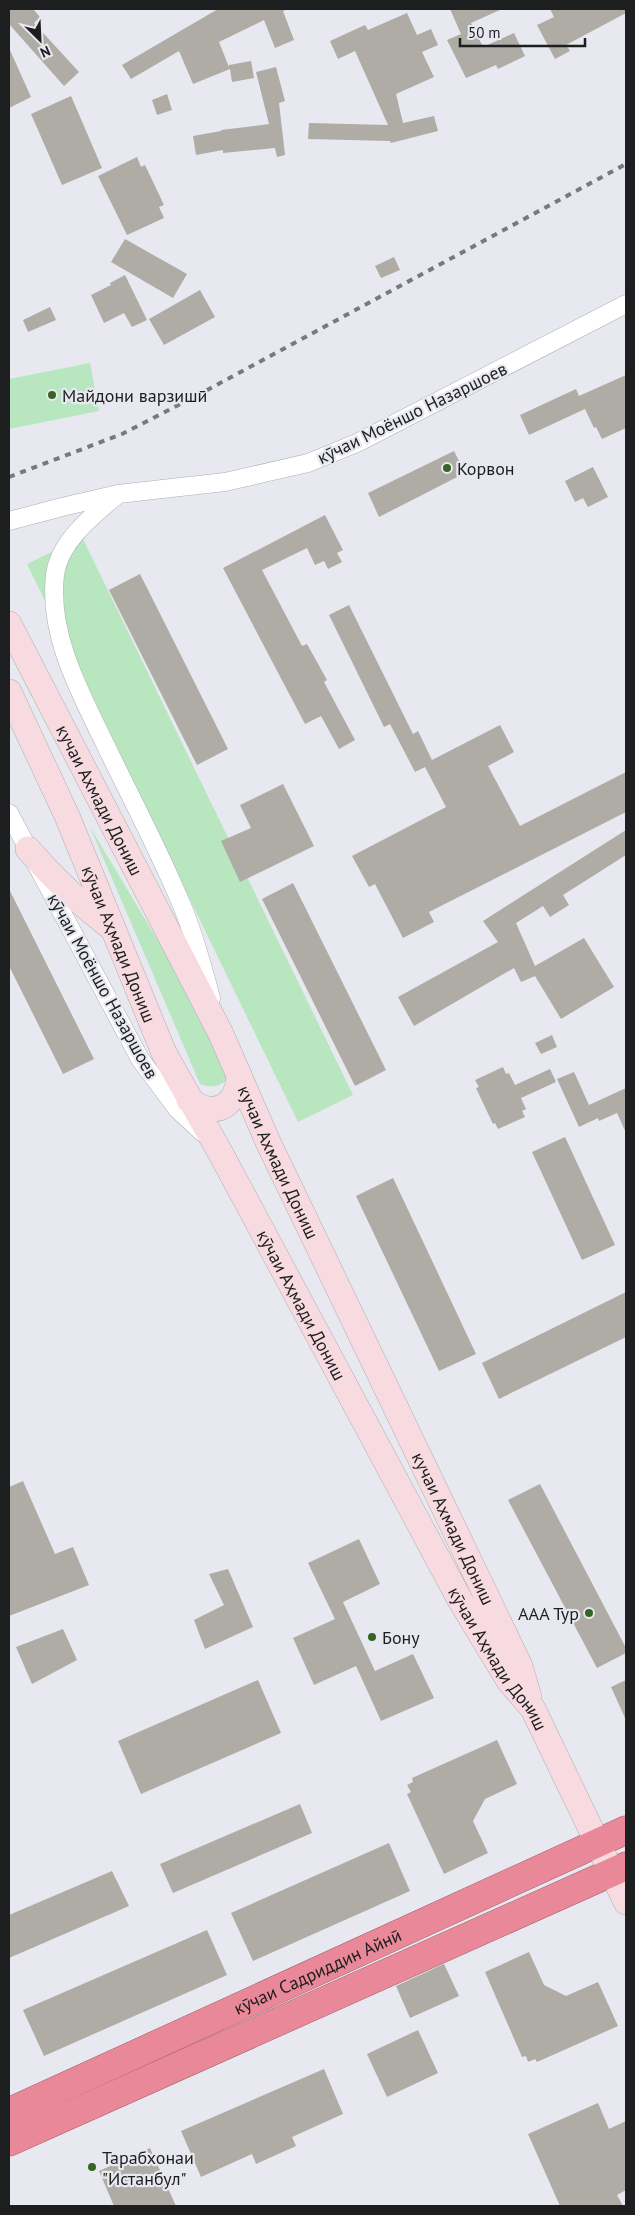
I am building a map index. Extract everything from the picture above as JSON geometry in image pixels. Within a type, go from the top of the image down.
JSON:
[{"type":"highway","name":"кӯчаи Садриддин Айнӣ","points":[[9,2112],[626,1830]]},
{"type":"highway","name":"кӯчаи Садриддин Айнӣ","points":[[9,2142],[620,1869]]},
{"type":"street","name":"кӯчаи Моёншо Назаршоев","points":[[9,521],[118,494],[225,482],[308,463],[334,454],[626,304]]},
{"type":"street","points":[[118,494],[82,524],[64,549],[55,574],[56,609],[65,652],[80,691],[183,908],[197,947],[222,1034]]},
{"type":"street","name":"кучаи Ахмади Дониш","points":[[9,624],[222,1034],[268,1142],[520,1666],[533,1709]]},
{"type":"street","name":"кӯчаи Аҳмади Дониш","points":[[9,692],[67,816],[164,1053],[460,1600],[509,1681],[533,1709],[598,1843],[620,1869],[626,1902]]},
{"type":"street","name":"кӯчаи Моёншо Назаршоев","points":[[9,812],[140,1059],[178,1110],[216,1146]]},
{"type":"street","points":[[28,849],[82,905],[113,929]]},
{"type":"street","points":[[189,1100],[199,1107],[211,1110],[223,1107],[233,1099],[238,1088],[238,1075]]},
{"type":"green space","name":"Майдони варзишӣ","points":[[90,363],[99,411],[9,429],[9,379]]},
{"type":"green space","points":[[82,537],[353,1095],[298,1122],[27,564]]},
{"type":"green space","points":[[90,827],[219,1043],[227,1080],[221,1084],[208,1086],[200,1084]]},
{"type":"building","points":[[9,9],[33,9],[40,17],[34,23],[79,72],[64,86],[9,24]]},
{"type":"building","points":[[218,9],[288,9],[283,11],[294,40],[275,48],[264,20],[219,42],[229,67],[229,65],[251,61],[254,78],[232,82],[230,69],[193,84],[179,51],[131,79],[122,65]]},
{"type":"building","points":[[450,9],[502,9],[471,23],[483,47],[514,33],[525,56],[498,69],[496,65],[466,78],[447,40],[461,34]]},
{"type":"building","points":[[550,9],[626,9],[626,13],[566,45],[570,51],[555,59],[537,25],[554,17]]},
{"type":"building","points":[[407,13],[417,35],[431,29],[438,45],[422,52],[434,77],[396,94],[403,123],[434,116],[438,131],[391,143],[390,141],[308,139],[309,123],[388,125],[355,51],[338,59],[330,41],[365,25],[368,30]]},
{"type":"building","points":[[9,48],[31,97],[9,108]]},
{"type":"building","points":[[276,67],[285,101],[279,103],[285,155],[277,157],[275,148],[223,153],[223,150],[196,155],[193,136],[221,130],[269,124],[256,72]]},
{"type":"building","points":[[167,94],[172,110],[157,115],[152,100]]},
{"type":"building","points":[[71,96],[102,168],[62,185],[31,114]]},
{"type":"building","points":[[137,157],[141,167],[145,165],[164,205],[159,207],[164,218],[127,235],[98,176]]},
{"type":"building","points":[[125,239],[187,274],[173,298],[111,262]]},
{"type":"building","points":[[394,257],[400,270],[381,278],[375,266]]},
{"type":"building","points":[[125,275],[147,320],[132,327],[124,313],[104,323],[91,295],[111,285],[110,283]]},
{"type":"building","points":[[200,290],[215,317],[164,345],[149,319]]},
{"type":"building","points":[[50,307],[56,320],[28,332],[23,320]]},
{"type":"building","points":[[626,375],[626,428],[602,439],[596,427],[594,428],[585,409],[529,435],[520,415],[576,389],[579,396]]},
{"type":"building","points":[[454,451],[465,473],[379,517],[368,493]]},
{"type":"building","points":[[593,467],[608,497],[588,507],[583,498],[575,502],[565,481]]},
{"type":"building","points":[[325,515],[343,550],[337,553],[342,562],[328,569],[324,561],[315,565],[307,548],[262,570],[302,646],[307,644],[327,680],[324,682],[355,740],[339,749],[321,716],[305,724],[223,568]]},
{"type":"building","points":[[140,574],[228,749],[197,765],[109,590]]},
{"type":"building","points":[[349,605],[413,734],[418,731],[432,760],[500,725],[514,752],[488,766],[520,826],[626,772],[626,812],[429,912],[434,922],[403,938],[375,884],[369,887],[352,856],[446,807],[425,767],[415,772],[390,724],[384,727],[329,615]]},
{"type":"building","points":[[283,784],[314,846],[240,882],[221,841],[251,828],[240,805]]},
{"type":"building","points":[[626,830],[626,855],[563,895],[569,905],[550,917],[543,906],[516,923],[535,966],[584,938],[614,987],[561,1019],[535,976],[521,982],[514,968],[414,1026],[398,997],[498,942],[483,921]]},
{"type":"building","points":[[293,883],[386,1070],[355,1086],[262,899]]},
{"type":"building","points":[[9,889],[94,1059],[63,1074],[9,966]]},
{"type":"building","points":[[552,1035],[557,1047],[541,1054],[535,1043]]},
{"type":"building","points":[[503,1067],[506,1074],[509,1073],[515,1085],[550,1069],[556,1082],[521,1098],[526,1109],[522,1111],[525,1117],[498,1129],[495,1123],[493,1124],[476,1088],[479,1087],[475,1080]]},
{"type":"building","points":[[574,1072],[589,1105],[626,1088],[626,1133],[617,1113],[599,1121],[598,1118],[579,1127],[557,1079]]},
{"type":"building","points":[[565,1137],[615,1245],[582,1260],[532,1152]]},
{"type":"building","points":[[393,1178],[476,1354],[439,1371],[356,1196]]},
{"type":"building","points":[[626,1292],[626,1337],[499,1399],[482,1363]]},
{"type":"building","points":[[23,1481],[55,1554],[73,1547],[89,1585],[9,1616],[9,1487]]},
{"type":"building","points":[[540,1484],[626,1648],[626,1653],[597,1668],[508,1500]]},
{"type":"building","points":[[359,1539],[380,1584],[343,1602],[375,1671],[413,1654],[434,1698],[381,1721],[356,1666],[314,1685],[293,1638],[335,1619],[308,1563]]},
{"type":"building","points":[[228,1569],[253,1627],[205,1649],[194,1620],[224,1605],[209,1574]]},
{"type":"building","points":[[63,1629],[77,1660],[32,1684],[16,1647]]},
{"type":"building","points":[[258,1680],[281,1733],[141,1794],[118,1741]]},
{"type":"building","points":[[626,1680],[626,1720],[611,1687]]},
{"type":"building","points":[[497,1740],[517,1784],[485,1799],[473,1821],[488,1853],[444,1874],[407,1794],[411,1792],[407,1785],[413,1782],[412,1778]]},
{"type":"building","points":[[300,1804],[312,1833],[173,1893],[160,1864]]},
{"type":"building","points":[[389,1843],[410,1891],[253,1961],[231,1913]]},
{"type":"building","points":[[112,1871],[129,1906],[9,1958],[9,1915]]},
{"type":"building","points":[[207,1930],[227,1975],[44,2056],[23,2010]]},
{"type":"building","points":[[529,1952],[544,1985],[566,1996],[598,1982],[618,2026],[537,2062],[535,2059],[528,2062],[526,2056],[522,2057],[485,1972]]},
{"type":"building","points":[[444,1964],[459,1996],[410,2018],[396,1986]]},
{"type":"building","points":[[418,2030],[438,2073],[387,2097],[367,2054]]},
{"type":"building","points":[[324,2069],[343,2114],[292,2137],[296,2146],[256,2164],[252,2154],[201,2177],[181,2131]]},
{"type":"building","points":[[598,2103],[609,2129],[626,2121],[626,2190],[617,2195],[623,2206],[560,2206],[528,2134]]},
{"type":"building","points":[[150,2148],[176,2206],[114,2206],[99,2171]]},
{"type":"railway","points":[[9,477],[122,434],[198,395],[626,164]]},
{"type":"place","name":"Майдони варзишӣ","points":[[52,395]]},
{"type":"place","name":"Корвон","points":[[447,468]]},
{"type":"place","name":"ААА Тур","points":[[589,1613]]},
{"type":"place","name":"Бону","points":[[372,1637]]},
{"type":"place","name":"Тарабхонаи \"Истанбул\"","points":[[92,2167]]}]
